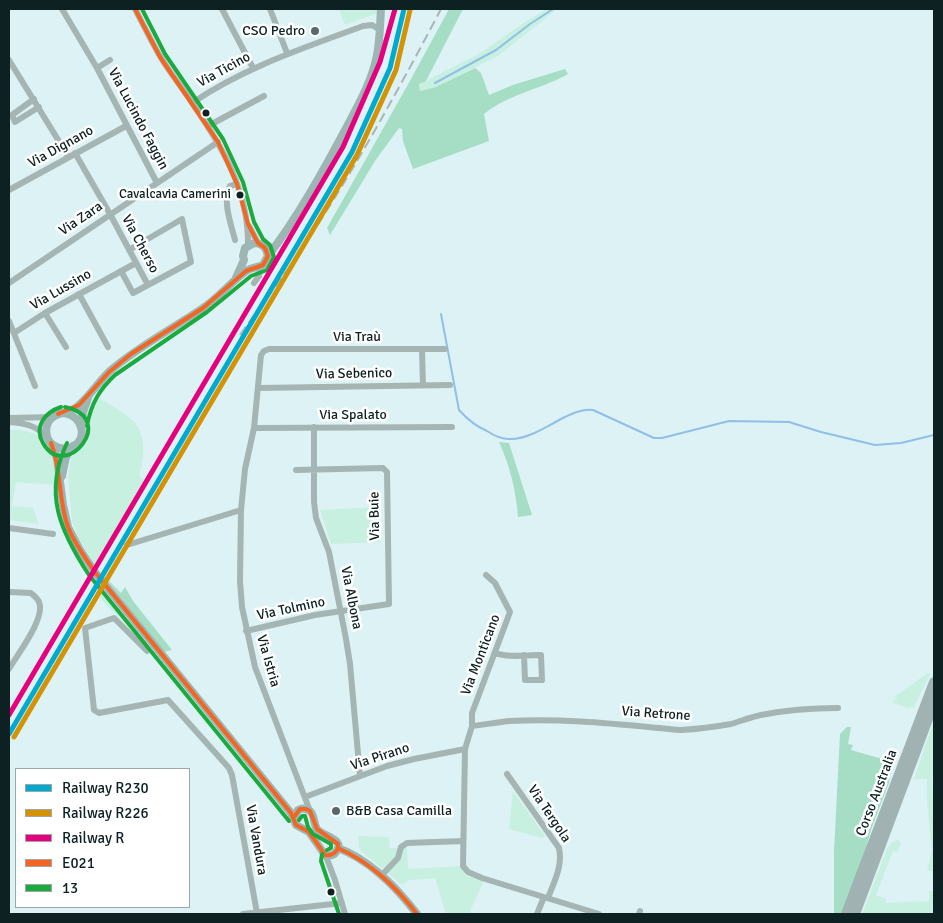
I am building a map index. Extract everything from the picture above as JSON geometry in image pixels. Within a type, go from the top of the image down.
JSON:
[{"type":"highway","name":"Corso Australia","points":[[846,914],[934,682]]},
{"type":"highway","name":"Corso Australia","points":[[855,914],[934,703]]},
{"type":"main road","points":[[294,817],[295,813],[302,808],[310,811],[313,821],[321,833],[336,840],[338,848],[334,854],[328,856],[322,853],[313,838],[303,828],[296,825],[294,817],[94,571],[68,527],[57,458],[49,440],[46,426],[53,417],[78,407],[98,382],[126,358],[204,308],[235,280],[266,262],[332,156],[368,84],[377,55],[381,9]]},
{"type":"main road","points":[[235,280],[244,260],[243,252],[248,246],[270,243],[282,236]]},
{"type":"main road","points":[[260,244],[265,248],[268,256]]},
{"type":"main road","points":[[244,260],[256,267]]},
{"type":"main road","points":[[61,483],[66,457],[72,446],[80,439],[83,412],[89,395]]},
{"type":"main road","points":[[63,413],[74,416],[81,424]]},
{"type":"main road","points":[[49,440],[61,448],[72,446]]},
{"type":"main road","points":[[303,828],[309,826],[313,821]]},
{"type":"main road","points":[[320,847],[322,840],[328,837]]},
{"type":"main road","points":[[338,848],[352,854],[381,876],[404,898],[417,914]]},
{"type":"street","name":"Via Lucindo Faggin","points":[[62,9],[96,68],[157,183]]},
{"type":"street","points":[[135,9],[160,57],[218,142],[237,184],[248,224],[248,246]]},
{"type":"street","points":[[222,9],[253,68]]},
{"type":"street","points":[[270,9],[287,53]]},
{"type":"street","name":"Via Ticino","points":[[192,103],[253,68],[287,53],[363,26],[372,25],[380,30]]},
{"type":"street","points":[[9,60],[68,156]]},
{"type":"street","name":"Via Lucindo Faggin","points":[[96,68],[110,60]]},
{"type":"street","points":[[208,126],[264,96]]},
{"type":"street","points":[[34,99],[12,115],[15,122],[39,107]]},
{"type":"street","name":"Via Dignano","points":[[9,190],[68,156],[126,126]]},
{"type":"street","name":"Via Zara","points":[[9,283],[218,142]]},
{"type":"street","name":"Via Cherso","points":[[75,153],[148,285]]},
{"type":"street","points":[[235,240],[228,215],[227,192],[230,186],[237,184]]},
{"type":"street","points":[[121,271],[133,293],[191,262],[182,219],[129,250]]},
{"type":"street","points":[[248,224],[260,244]]},
{"type":"street","name":"Via Lussino","points":[[14,333],[45,312],[136,263]]},
{"type":"street","points":[[254,283],[259,276],[256,267]]},
{"type":"street","points":[[79,294],[108,346]]},
{"type":"street","points":[[45,312],[66,346]]},
{"type":"street","points":[[9,321],[35,386]]},
{"type":"street","name":"Via Traù","points":[[269,350],[445,349]]},
{"type":"street","name":"Via Istria","points":[[269,350],[264,351],[261,355],[254,428],[245,469],[241,510],[240,581],[246,632],[252,657],[262,688],[310,811]]},
{"type":"street","points":[[422,350],[423,385]]},
{"type":"street","name":"Via Sebenico","points":[[259,388],[450,385]]},
{"type":"street","points":[[9,420],[53,417]]},
{"type":"street","points":[[9,420],[32,425],[42,431],[49,440]]},
{"type":"street","name":"Via Albona","points":[[314,427],[314,502],[316,518],[329,552],[350,664],[360,776]]},
{"type":"street","name":"Via Spalato","points":[[254,428],[452,427]]},
{"type":"street","name":"Via Buie","points":[[296,470],[383,468],[387,472],[389,604],[341,612]]},
{"type":"street","points":[[127,545],[241,510]]},
{"type":"street","points":[[9,528],[53,534]]},
{"type":"street","name":"Via Monticano","points":[[465,749],[472,726],[472,713],[510,612],[495,583],[486,576]]},
{"type":"street","points":[[9,592],[31,593],[39,601],[40,608],[39,620],[9,669]]},
{"type":"street","name":"Via Tolmino","points":[[246,632],[316,615],[341,612]]},
{"type":"street","name":"Via Vandura","points":[[147,651],[114,618],[85,628],[94,710],[98,713],[168,700],[228,768],[232,775],[257,913]]},
{"type":"street","points":[[495,653],[502,656],[524,655],[541,655],[542,680],[525,680],[524,655]]},
{"type":"street","name":"Via Retrone","points":[[472,726],[542,720],[681,730],[732,723],[759,715],[785,711],[811,708],[838,708]]},
{"type":"street","points":[[465,749],[463,866],[468,872],[599,914]]},
{"type":"street","name":"Via Pirano","points":[[305,797],[360,776],[414,759],[465,749]]},
{"type":"street","name":"Via Tergola","points":[[507,774],[559,848],[561,856],[559,870],[537,914]]},
{"type":"street","points":[[381,876],[398,858],[401,847],[407,843],[463,841]]},
{"type":"street","points":[[328,856],[327,860],[345,914]]},
{"type":"street","points":[[243,914],[342,903]]},
{"type":"green space","points":[[339,9],[378,9],[378,13],[345,25]]},
{"type":"green space","points":[[449,9],[463,9],[426,81],[419,84],[420,91],[436,87],[475,68],[481,73],[489,95],[513,85],[565,69],[568,74],[504,101],[484,114],[489,141],[413,169],[403,141],[402,129],[399,128],[375,161],[330,235],[327,228]]},
{"type":"green space","points":[[548,9],[557,9],[498,56],[436,87],[420,91],[419,84],[479,54],[528,20]]},
{"type":"green space","points":[[95,396],[127,416],[139,429],[143,449],[139,476],[149,483],[98,570],[79,539],[72,521],[68,477],[71,458],[83,442],[85,430],[83,423],[86,411]]},
{"type":"green space","points":[[9,430],[21,430],[40,435],[54,460],[54,485],[16,482],[12,506],[33,508],[39,524],[9,520]]},
{"type":"green space","points":[[499,442],[509,443],[532,515],[518,517],[512,478]]},
{"type":"green space","points":[[380,507],[380,542],[331,544],[320,510]]},
{"type":"green space","points":[[104,576],[121,593],[125,587],[133,601],[172,650],[164,652]]},
{"type":"green space","points":[[99,586],[105,593],[150,650],[97,595]]},
{"type":"green space","points":[[928,673],[930,674],[914,707],[907,708],[892,702],[898,698],[894,697]]},
{"type":"green space","points":[[934,720],[934,774],[932,777],[934,914],[862,914],[887,849],[892,842],[898,840],[901,843],[897,852],[893,851],[876,895],[886,899],[886,903],[929,901],[929,891],[933,891],[932,871],[927,871],[932,851],[927,802],[927,779],[914,779]]},
{"type":"green space","points":[[847,727],[851,727],[848,744],[853,745],[851,750],[886,760],[891,768],[891,772],[889,783],[842,914],[834,914],[834,852],[840,734]]},
{"type":"green space","points":[[513,791],[545,836],[542,838],[509,829]]},
{"type":"green space","points":[[358,836],[389,837],[390,848],[407,848],[408,869],[461,866],[466,876],[484,881],[470,911],[473,914],[446,914],[435,878],[410,880],[402,885],[361,851]]},
{"type":"waterway","points":[[435,83],[496,50],[553,9]]},
{"type":"waterway","points":[[441,314],[459,410],[475,425],[503,438],[516,439],[523,437],[537,432],[570,414],[589,410],[593,410],[654,438],[662,438],[729,421],[789,422],[875,445],[901,443],[934,435]]},
{"type":"railway","points":[[240,335],[294,260],[339,191],[392,101],[441,9]]},
{"type":"rail line","name":"R","points":[[9,715],[343,147],[380,62],[395,9]]},
{"type":"rail line","name":"R230","points":[[9,734],[352,152],[390,68],[404,9]]},
{"type":"rail line","name":"R226","points":[[14,737],[357,155],[396,70],[410,10]]},
{"type":"transit line","name":"E021","points":[[58,414],[79,405],[109,372],[131,354],[203,308],[246,271],[263,265],[268,256],[265,248],[258,243],[248,224],[237,184],[218,142],[160,57],[135,9]]},
{"type":"transit line","name":"13","points":[[87,426],[96,398],[115,375],[207,312],[251,276],[267,270],[274,257],[270,245],[263,239],[254,222],[243,182],[223,139],[165,54],[142,9]]},
{"type":"transit line","name":"13","points":[[61,407],[46,416],[40,425],[39,431],[43,443],[52,453],[63,456],[74,452],[88,434],[87,423],[80,413],[65,407]]},
{"type":"transit line","name":"E021","points":[[51,443],[57,464],[65,517],[70,533],[94,571],[291,813],[296,825],[309,832],[325,855],[330,855],[336,851],[338,844],[317,829],[310,811],[300,809],[294,817]]},
{"type":"transit line","name":"13","points":[[67,443],[56,479],[56,495],[63,527],[79,559],[89,575],[289,821]]},
{"type":"transit line","name":"13","points":[[299,820],[302,816],[305,816],[308,827],[313,834],[331,844],[331,848],[327,850]]},
{"type":"transit line","name":"E021","points":[[338,848],[382,876],[417,914]]},
{"type":"transit line","name":"13","points":[[322,854],[321,861],[339,914]]},
{"type":"place","name":"CSO Pedro","points":[[315,31]]},
{"type":"place","name":"Cavalcavia Camerini","points":[[240,195]]},
{"type":"place","name":"B&B Casa Camilla","points":[[336,811]]}]
